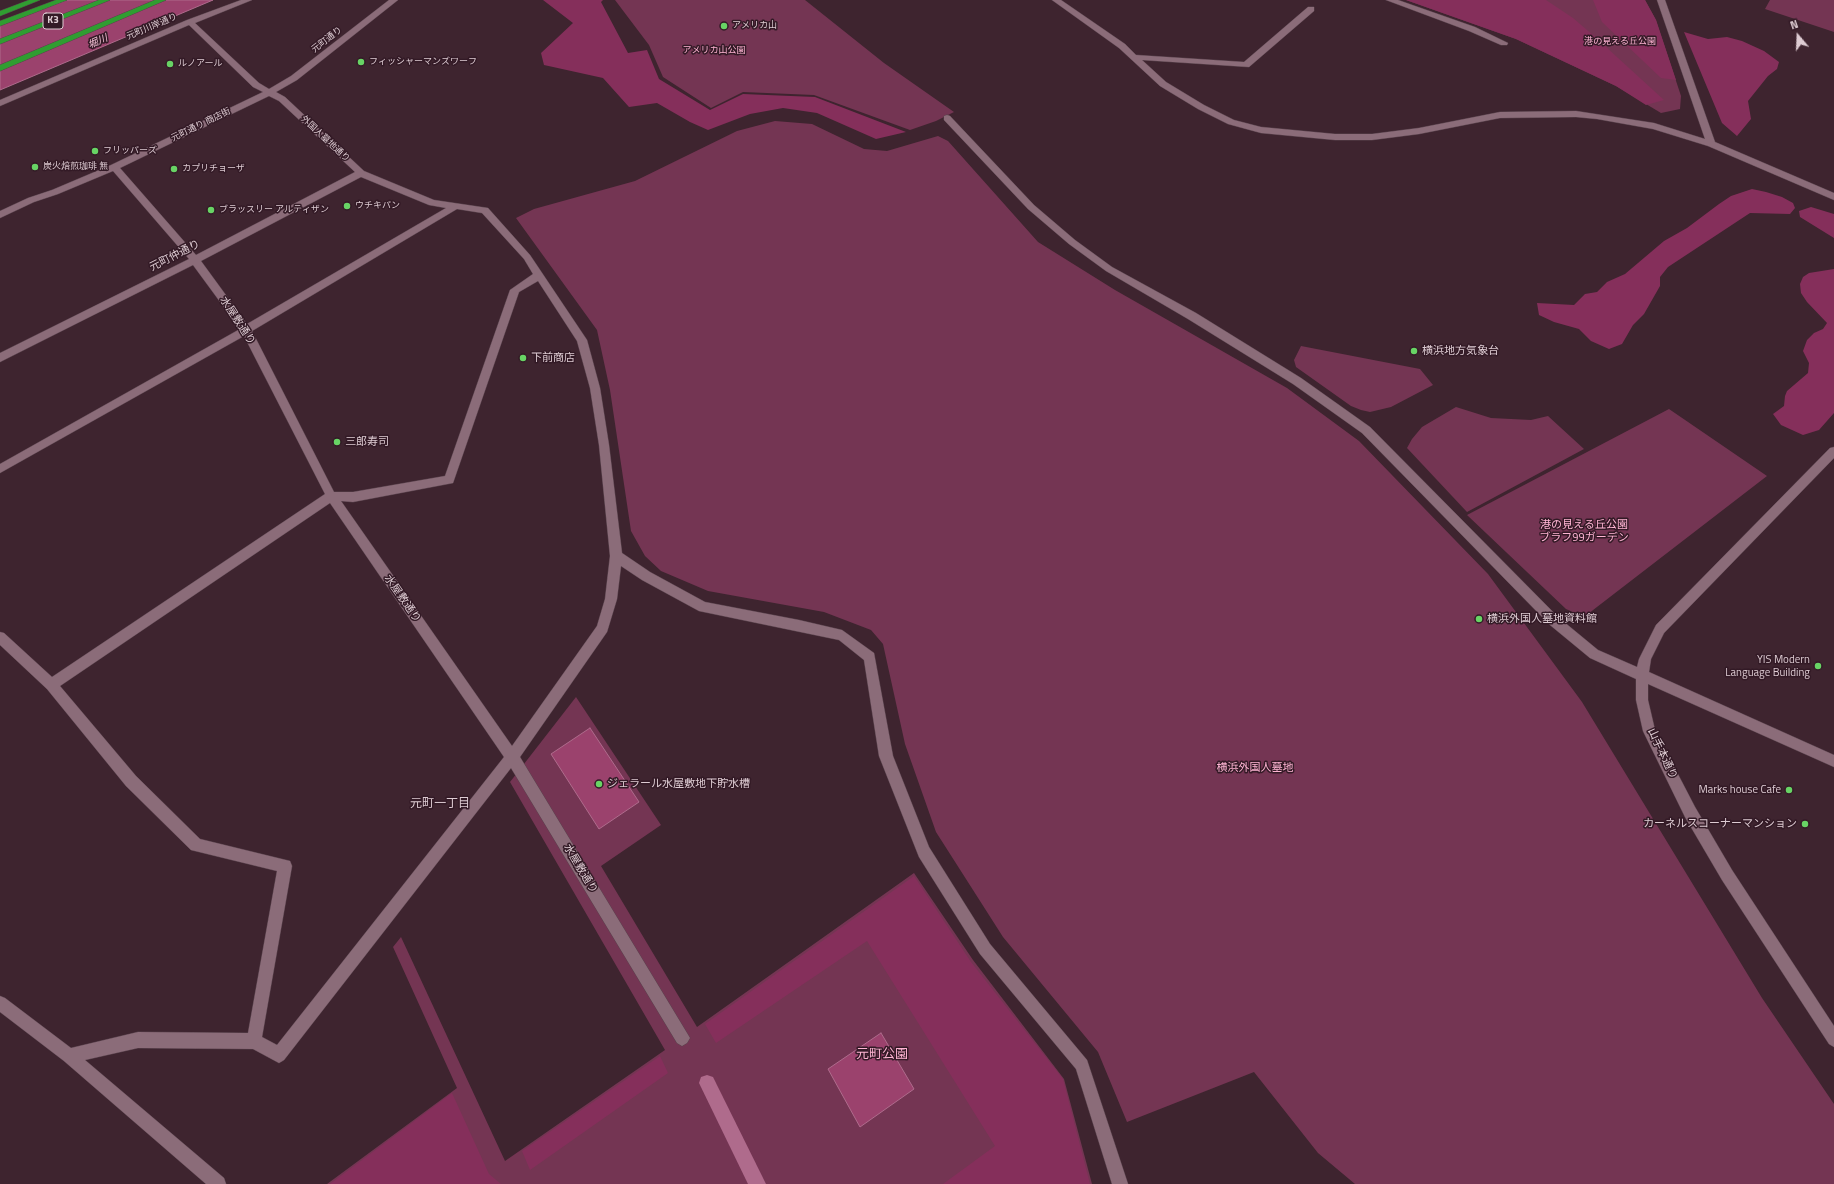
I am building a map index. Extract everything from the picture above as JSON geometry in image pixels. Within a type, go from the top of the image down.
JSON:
[{"type":"highway","points":[[0,14],[36,0]]},
{"type":"highway","points":[[0,24],[63,0]]},
{"type":"highway","name":"K3","points":[[0,42],[106,0]]},
{"type":"highway","name":"K3","points":[[0,68],[162,0]]},
{"type":"street","name":"元町川岸通り","points":[[0,103],[190,22],[248,0]]},
{"type":"street","name":"元町通り","points":[[270,92],[294,78],[394,0]]},
{"type":"street","points":[[1056,0],[1099,29],[1163,84],[1201,107],[1231,122],[1261,130],[1335,137],[1372,137],[1419,131],[1494,116],[1576,114],[1654,126],[1712,144],[1834,197]]},
{"type":"street","points":[[1390,0],[1472,29],[1504,43]]},
{"type":"street","points":[[1661,0],[1712,144]]},
{"type":"street","points":[[1133,57],[1246,64],[1311,9]]},
{"type":"street","name":"外国人墓地通り","points":[[190,22],[256,85],[282,99],[361,173],[432,203],[485,210],[527,257],[539,275]]},
{"type":"street","name":"元町通り 商店街","points":[[0,215],[31,200],[55,192],[114,167],[270,92]]},
{"type":"street","points":[[947,118],[1032,207],[1072,242],[1109,269],[1192,316],[1296,381],[1366,430],[1554,621],[1594,654],[1834,761]]},
{"type":"street","name":"水屋敷通り","points":[[114,167],[195,260],[246,330],[330,496],[512,757],[682,1038]]},
{"type":"street","name":"元町仲通り","points":[[0,358],[195,260],[361,173]]},
{"type":"street","points":[[0,469],[246,330],[456,206]]},
{"type":"street","points":[[51,685],[330,496],[353,497],[449,480],[516,290],[539,275],[582,340],[595,388],[604,445],[616,556],[611,599],[603,628],[512,757],[279,1055],[254,1041],[138,1040],[69,1056]]},
{"type":"street","name":"山手本通り","points":[[1834,451],[1660,629],[1645,659],[1642,675],[1642,700],[1649,731],[1690,812],[1731,882],[1834,1039]]},
{"type":"street","points":[[616,556],[646,576],[703,607],[799,625],[842,635],[870,656],[886,756],[924,852],[985,949],[1082,1065],[1120,1184]]},
{"type":"street","points":[[0,637],[51,685],[131,781],[196,845],[285,866],[254,1041]]},
{"type":"street","points":[[0,1003],[69,1056],[218,1184]]},
{"type":"green space","name":"アメリカ山公園","points":[[615,0],[805,0],[884,63],[954,112],[936,121],[910,130],[814,95],[743,92],[711,108],[663,77],[649,45]]},
{"type":"green space","name":"港の見える丘公園","points":[[1406,0],[1645,0],[1656,20],[1681,96],[1680,109],[1661,113],[1616,86],[1516,39]]},
{"type":"green space","points":[[1770,0],[1834,0],[1834,32],[1765,9]]},
{"type":"green space","name":"横浜外国人墓地","points":[[775,121],[812,124],[864,149],[887,151],[938,136],[948,141],[1038,242],[1115,290],[1287,388],[1359,441],[1488,574],[1582,702],[1762,998],[1834,1104],[1834,1184],[1355,1184],[1318,1153],[1254,1072],[1127,1122],[1098,1052],[1003,937],[936,832],[905,744],[883,644],[871,630],[824,612],[708,591],[661,571],[645,556],[631,531],[610,390],[597,330],[516,218],[534,209],[635,181],[737,131]]},
{"type":"green space","points":[[1301,346],[1420,369],[1433,385],[1391,407],[1370,412],[1361,410],[1351,406],[1296,367],[1294,360]]},
{"type":"green space","points":[[1456,407],[1491,418],[1531,420],[1548,416],[1584,449],[1467,512],[1407,448],[1422,427]]},
{"type":"green space","name":"港の見える丘公園 ブラフ99ガーデン","points":[[1669,409],[1767,476],[1584,617],[1566,609],[1467,515]]},
{"type":"green space","name":"元町公園","points":[[576,697],[661,825],[601,866],[697,1027],[914,873],[973,960],[1064,1079],[1092,1184],[327,1184],[457,1088],[393,947],[401,937],[505,1161],[665,1050],[510,782]]},
{"type":"shaded area","points":[[543,0],[603,0],[601,2],[628,53],[647,50],[659,79],[710,110],[743,94],[815,97],[906,132],[876,139],[817,113],[783,108],[750,114],[708,130],[690,122],[657,103],[629,107],[603,78],[544,65],[541,53],[573,23]]},
{"type":"shaded area","points":[[1406,0],[1546,0],[1573,18],[1664,100],[1646,105],[1616,86],[1516,39]]},
{"type":"shaded area","points":[[1593,0],[1645,0],[1656,20],[1676,80],[1661,78],[1602,22]]},
{"type":"shaded area","points":[[1684,32],[1708,39],[1727,37],[1742,41],[1764,51],[1779,62],[1777,69],[1768,76],[1748,101],[1751,119],[1737,136],[1722,123]]},
{"type":"shaded area","points":[[1752,189],[1782,197],[1793,203],[1795,208],[1790,214],[1750,213],[1668,267],[1660,277],[1660,286],[1644,314],[1633,325],[1622,344],[1609,349],[1591,341],[1579,329],[1554,322],[1539,315],[1537,303],[1574,305],[1585,294],[1597,292],[1607,282],[1625,274],[1664,241],[1687,228],[1731,196]]},
{"type":"shaded area","points":[[1811,207],[1834,214],[1834,238],[1800,217],[1799,211]]},
{"type":"shaded area","points":[[1834,269],[1834,413],[1819,430],[1803,435],[1781,425],[1773,414],[1784,406],[1787,391],[1808,373],[1809,363],[1803,351],[1807,340],[1814,333],[1823,329],[1827,323],[1807,302],[1801,293],[1800,284],[1803,277],[1809,273]]},
{"type":"shaded area","points":[[914,876],[971,962],[1063,1079],[1090,1184],[943,1184],[995,1146],[867,941],[716,1043],[705,1024]]},
{"type":"shaded area","points":[[660,1056],[668,1073],[530,1170],[522,1151]]},
{"type":"shaded area","points":[[452,1093],[489,1174],[501,1184],[330,1184]]},
{"type":"water","name":"堀川","points":[[67,0],[213,0],[0,90],[0,25]]},
{"type":"water","points":[[590,728],[639,802],[599,829],[551,754]]},
{"type":"water","points":[[881,1033],[914,1089],[860,1127],[828,1069]]},
{"type":"waterway","points":[[707,1083],[757,1184]]},
{"type":"place","name":"アメリカ山","points":[[724,26]]},
{"type":"place","name":"フィッシャーマンズワーフ","points":[[361,62]]},
{"type":"place","name":"ルノアール","points":[[170,64]]},
{"type":"place","name":"フリッパーズ","points":[[95,151]]},
{"type":"place","name":"炭火焙煎珈琲 無","points":[[35,167]]},
{"type":"place","name":"カプリチョーザ","points":[[174,169]]},
{"type":"place","name":"ウチキパン","points":[[347,206]]},
{"type":"place","name":"ブラッスリー アルティザン","points":[[211,210]]},
{"type":"place","name":"横浜地方気象台","points":[[1414,351]]},
{"type":"place","name":"下前商店","points":[[523,358]]},
{"type":"place","name":"三郎寿司","points":[[337,442]]},
{"type":"place","name":"横浜外国人墓地資料館","points":[[1479,619]]},
{"type":"place","name":"YIS Modern Language Building","points":[[1818,666]]},
{"type":"place","name":"ジェラール水屋敷地下貯水槽","points":[[599,784]]},
{"type":"place","name":"Marks house Cafe","points":[[1789,790]]},
{"type":"place","name":"カーネルスコーナーマンション","points":[[1805,824]]},
{"type":"district","name":"元町一丁目","points":[[440,804]]}]
